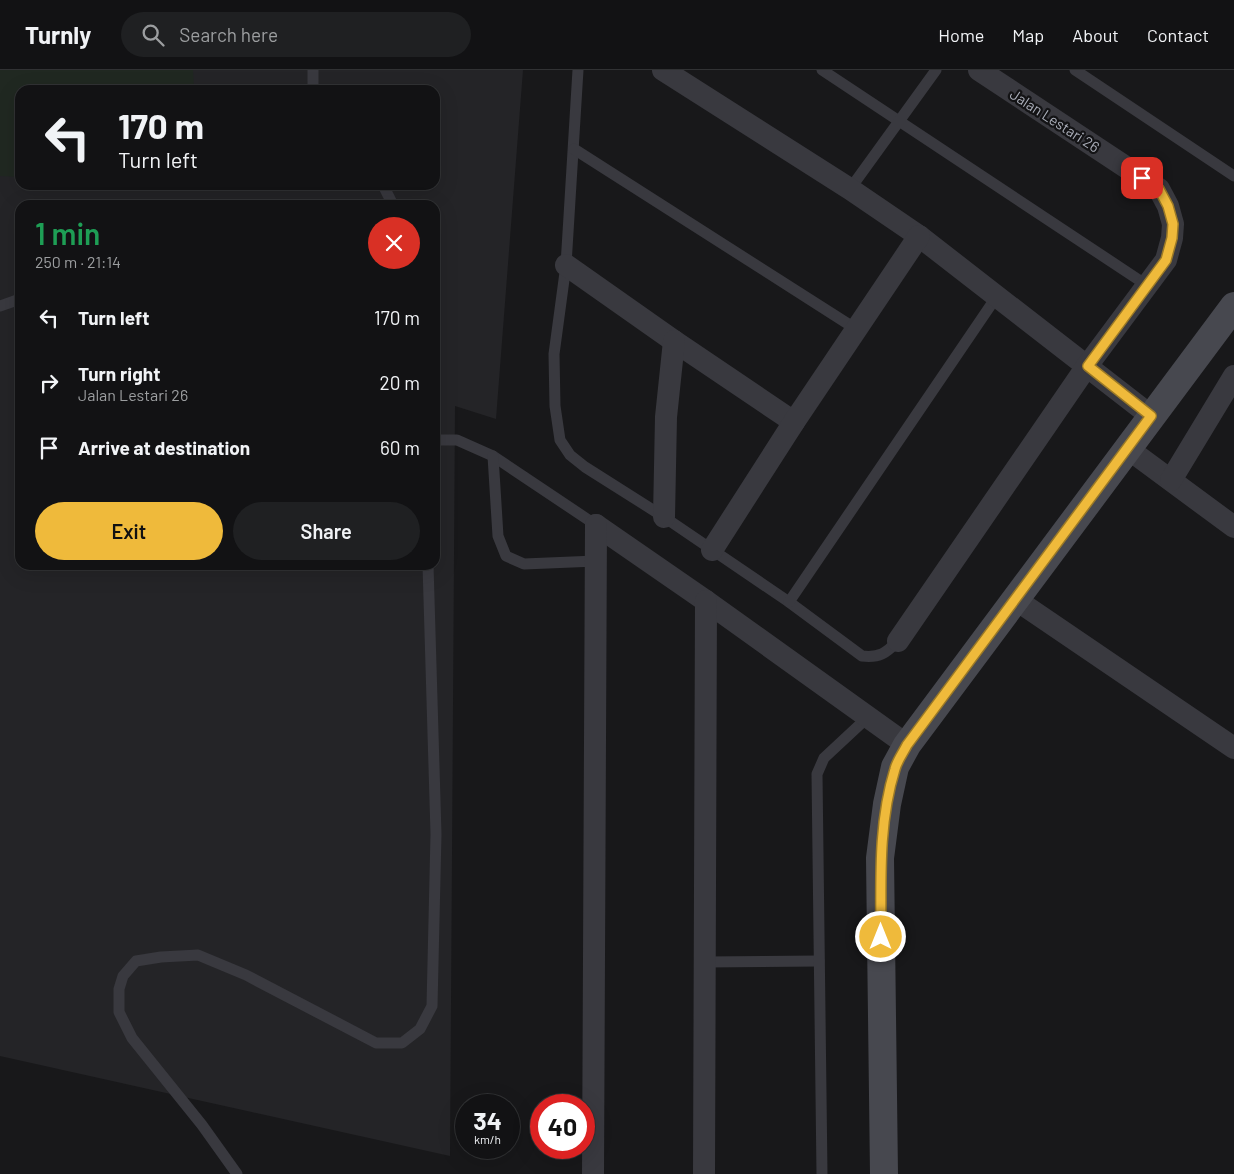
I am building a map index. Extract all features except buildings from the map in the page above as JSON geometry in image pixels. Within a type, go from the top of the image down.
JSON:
[{"type":"street","points":[[663,70],[850,189],[918,236],[1151,416]]},
{"type":"street","name":"Jalan Lestari 26","points":[[898,641],[1088,366],[1166,260],[1172,238],[1173,224],[1168,206],[1159,189],[979,70]]},
{"type":"street","points":[[712,550],[794,422],[918,236]]},
{"type":"street","points":[[566,265],[794,422]]},
{"type":"street","points":[[884,1174],[880,858],[887,804],[895,767],[907,745],[1234,306]]},
{"type":"street","points":[[664,517],[666,418],[674,341]]},
{"type":"street","points":[[1171,480],[1234,376]]},
{"type":"street","points":[[1127,448],[1234,527]]},
{"type":"street","points":[[596,525],[907,745]]},
{"type":"street","points":[[593,1174],[596,525]]},
{"type":"street","points":[[1016,599],[1234,748]]},
{"type":"street","points":[[704,1174],[706,601]]},
{"type":"lane","points":[[312,70],[313,85]]},
{"type":"lane","points":[[578,70],[566,265],[554,354],[555,406],[560,440],[570,455],[585,468],[664,517],[789,602],[862,656],[873,657],[886,653],[898,641]]},
{"type":"lane","points":[[822,70],[1148,286]]},
{"type":"lane","points":[[850,189],[936,70]]},
{"type":"lane","points":[[1075,70],[1234,176]]},
{"type":"lane","points":[[574,150],[856,329]]},
{"type":"lane","points":[[789,602],[997,296]]},
{"type":"lane","points":[[0,306],[15,301]]},
{"type":"lane","points":[[440,440],[457,440],[493,456],[596,525]]},
{"type":"lane","points":[[493,456],[498,536],[506,556],[524,564],[596,561]]},
{"type":"lane","points":[[237,1174],[202,1126],[132,1038],[119,1012],[119,989],[123,976],[136,961],[161,956],[198,955],[246,974],[376,1043],[402,1043],[420,1030],[432,1006],[436,834],[428,570]]},
{"type":"lane","points":[[822,1174],[817,774],[824,758],[868,717]]},
{"type":"lane","points":[[705,962],[819,961]]},
{"type":"shaded area","points":[[0,70],[523,70],[496,419],[455,406],[450,1156],[0,1056]]},
{"type":"shaded area","points":[[0,70],[193,70],[194,85],[15,85],[15,177],[0,176]]},
{"type":"route","points":[[881,937],[880,858],[887,804],[895,767],[907,745],[1151,416],[1088,366],[1166,260],[1172,238],[1173,224],[1168,206],[1159,189],[1142,178]]}]
